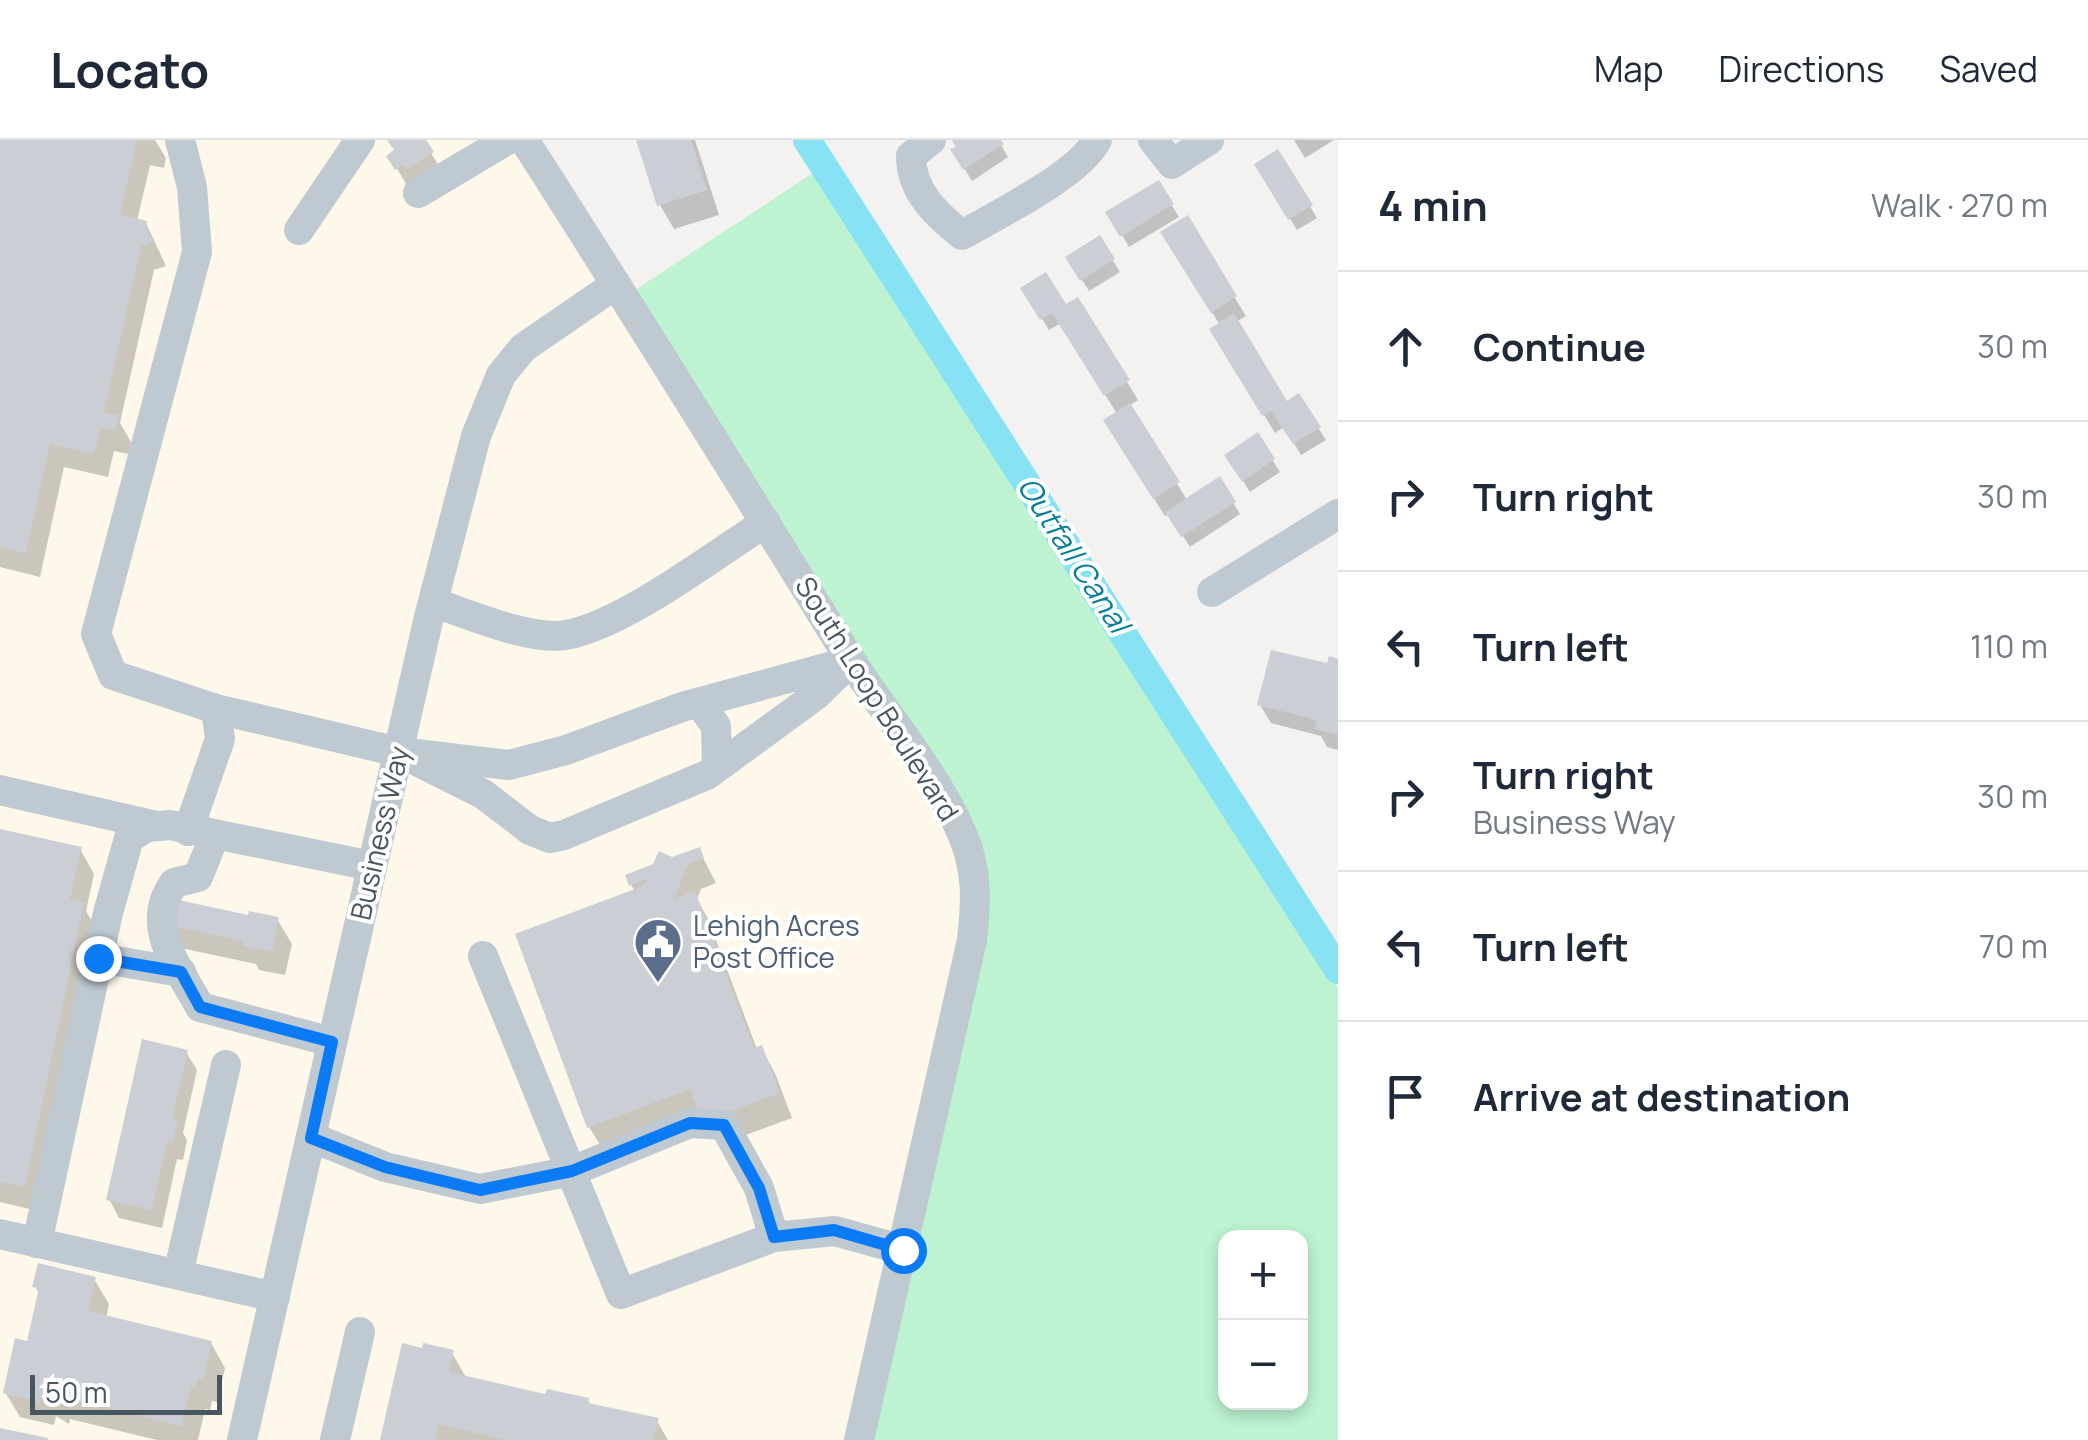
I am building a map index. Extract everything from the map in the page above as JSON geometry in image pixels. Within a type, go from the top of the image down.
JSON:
[{"type":"street","points":[[180,140],[192,186],[197,252],[96,634],[113,676],[216,709],[398,752],[509,764],[566,750],[682,707],[851,660]]},
{"type":"street","points":[[299,230],[360,140]]},
{"type":"street","points":[[418,193],[507,140]]},
{"type":"street","name":"South Loop Boulevard","points":[[524,140],[851,660],[944,800],[963,834],[972,862],[976,895],[972,940],[860,1440]]},
{"type":"street","points":[[931,140],[911,156],[918,186],[934,212],[962,235],[1058,177],[1090,154],[1098,140]]},
{"type":"street","points":[[1154,140],[1172,164],[1209,140]]},
{"type":"street","name":"Business Way","points":[[242,1440],[398,752],[476,436],[501,376],[524,348],[616,284]]},
{"type":"street","points":[[1212,592],[1335,521]]},
{"type":"street","points":[[433,602],[511,628],[565,635],[624,613],[766,522]]},
{"type":"street","points":[[398,752],[484,794],[530,830],[550,838],[707,775],[815,696],[851,660]]},
{"type":"street","points":[[700,704],[716,726],[717,767]]},
{"type":"street","points":[[216,709],[220,739],[201,834],[198,878],[174,883],[164,897],[160,934],[200,1007],[332,1042]]},
{"type":"street","points":[[509,764],[516,791],[515,816]]},
{"type":"street","points":[[0,790],[157,826]]},
{"type":"street","points":[[37,1243],[128,838],[148,827],[170,825],[372,866]]},
{"type":"street","points":[[484,956],[621,1294],[774,1237],[834,1230],[903,1250]]},
{"type":"street","points":[[98,958],[181,972]]},
{"type":"street","points":[[178,1274],[226,1065]]},
{"type":"street","points":[[311,1138],[385,1167],[480,1190],[572,1171],[690,1123],[724,1125],[759,1188],[774,1237]]},
{"type":"street","points":[[0,1234],[275,1296]]},
{"type":"street","points":[[336,1440],[360,1332]]},
{"type":"shaded area","points":[[0,140],[524,140],[945,800],[976,895],[859,1440],[0,1440]]},
{"type":"green space","points":[[819,169],[1338,988],[1338,1440],[872,1440],[989,895],[862,654],[635,290]]},
{"type":"building","points":[[0,140],[137,140],[120,215],[147,221],[146,228],[154,241],[141,246],[104,412],[119,415],[115,431],[101,427],[94,454],[50,444],[26,553],[0,547]]},
{"type":"building","points":[[387,140],[426,140],[434,152],[406,169],[403,165],[395,170],[386,156],[394,150]]},
{"type":"building","points":[[636,140],[691,140],[707,190],[657,206]]},
{"type":"building","points":[[952,140],[1001,140],[1004,144],[963,170],[950,149],[956,147]]},
{"type":"building","points":[[1278,149],[1313,205],[1288,220],[1254,164]]},
{"type":"building","points":[[1159,180],[1174,204],[1120,237],[1105,212]]},
{"type":"building","points":[[1188,215],[1237,296],[1211,313],[1160,232]]},
{"type":"building","points":[[1100,235],[1115,259],[1080,281],[1065,257]]},
{"type":"building","points":[[1046,272],[1066,304],[1078,297],[1130,380],[1104,396],[1052,313],[1040,320],[1020,288]]},
{"type":"building","points":[[1234,313],[1287,401],[1299,393],[1321,427],[1293,444],[1271,411],[1262,416],[1209,329]]},
{"type":"building","points":[[1130,403],[1180,482],[1153,499],[1103,420]]},
{"type":"building","points":[[1258,432],[1275,459],[1242,482],[1224,455]]},
{"type":"building","points":[[1220,476],[1236,502],[1181,537],[1165,512]]},
{"type":"building","points":[[1271,650],[1327,663],[1329,656],[1338,659],[1338,735],[1314,729],[1316,720],[1257,705]]},
{"type":"building","points":[[0,829],[82,847],[70,899],[84,902],[25,1187],[0,1182]]},
{"type":"building","points":[[700,847],[704,858],[688,864],[674,899],[695,891],[754,1048],[762,1045],[780,1093],[702,1121],[690,1089],[587,1128],[515,934],[643,886],[647,879],[629,886],[625,875],[653,864],[659,851],[672,857]]},
{"type":"building","points":[[169,898],[248,915],[249,911],[279,917],[272,952],[242,945],[243,941],[164,924]]},
{"type":"building","points":[[142,1039],[188,1050],[172,1118],[178,1119],[173,1143],[167,1141],[152,1210],[106,1200]]},
{"type":"building","points":[[38,1263],[96,1277],[88,1311],[212,1341],[204,1379],[198,1377],[196,1387],[191,1385],[182,1426],[56,1396],[55,1400],[46,1398],[47,1394],[42,1393],[40,1402],[3,1393],[15,1338],[27,1341],[39,1288],[32,1287]]},
{"type":"building","points":[[402,1343],[454,1350],[449,1372],[545,1394],[547,1389],[589,1398],[588,1403],[659,1418],[653,1440],[505,1440],[439,1424],[435,1440],[380,1440]]},
{"type":"building","points":[[0,1428],[48,1438],[48,1440],[0,1440]]},
{"type":"waterway","name":"Outfall Canal","points":[[807,140],[1338,970]]},
{"type":"place","name":"Lehigh Acres Post Office","points":[[658,984]]},
{"type":"route","points":[[98,958],[181,972],[200,1007],[332,1042],[311,1138],[385,1167],[480,1190],[572,1171],[690,1123],[724,1125],[759,1188],[774,1237],[834,1230],[903,1250]]}]
